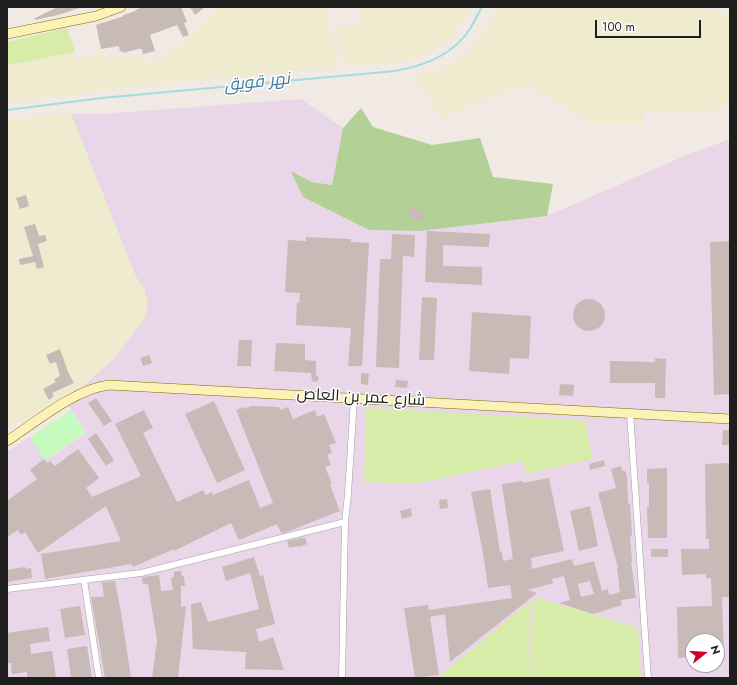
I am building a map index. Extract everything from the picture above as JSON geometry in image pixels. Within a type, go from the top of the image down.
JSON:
[{"type":"street","points":[[7,34],[96,16],[121,7]]},
{"type":"street","name":"شارع عمر بن العاص","points":[[7,441],[66,401],[86,390],[103,386],[134,386],[730,419]]},
{"type":"street","points":[[342,678],[345,522],[354,398]]},
{"type":"street","points":[[630,413],[648,678]]},
{"type":"street","points":[[7,589],[141,573],[345,522]]},
{"type":"street","points":[[84,580],[99,678]]},
{"type":"shaded area","points":[[221,7],[325,7],[340,67],[170,82],[7,103],[7,65],[75,52],[76,58],[96,55],[100,46],[102,59],[139,54],[144,65],[169,55]]},
{"type":"shaded area","points":[[359,7],[472,7],[462,24],[450,39],[432,52],[413,59],[345,67],[335,30],[363,21]]},
{"type":"shaded area","points":[[501,7],[697,7],[730,16],[730,106],[722,104],[712,111],[644,111],[644,123],[592,123],[563,104],[530,88],[507,91],[441,118],[414,77],[457,63],[477,44],[497,10]]},
{"type":"shaded area","points":[[301,99],[343,128],[332,185],[312,182],[292,171],[369,230],[420,231],[547,216],[687,155],[730,139],[730,678],[7,678],[7,452],[30,437],[46,460],[86,433],[66,401],[145,290],[136,277],[71,114],[102,114]]},
{"type":"shaded area","points":[[71,114],[136,277],[145,290],[148,305],[145,318],[114,359],[66,401],[7,427],[7,119]]},
{"type":"green space","points":[[67,28],[75,52],[7,65],[7,42]]},
{"type":"green space","points":[[361,108],[373,127],[432,145],[480,138],[493,177],[553,184],[547,216],[420,231],[369,230],[303,197],[291,171],[312,182],[332,185],[343,128]]},
{"type":"green space","points":[[366,408],[585,420],[593,459],[527,474],[523,461],[413,484],[364,482]]},
{"type":"green space","points":[[71,410],[86,432],[45,460],[30,437]]},
{"type":"green space","points":[[534,597],[638,628],[641,678],[530,678]]},
{"type":"green space","points":[[531,601],[529,678],[437,678]]},
{"type":"building","points":[[58,7],[79,8],[58,15],[35,20],[35,18]]},
{"type":"building","points":[[143,7],[181,7],[187,22],[184,23],[189,35],[183,37],[177,25],[150,35],[155,51],[143,54],[142,49],[138,49],[123,53],[122,51],[120,52],[119,46],[101,49],[96,25],[124,16],[123,15]]},
{"type":"building","points":[[190,7],[205,7],[195,15]]},
{"type":"building","points":[[26,195],[29,206],[20,209],[16,198]]},
{"type":"building","points":[[412,207],[425,212],[421,222],[408,216]]},
{"type":"building","points":[[35,224],[39,236],[45,235],[47,241],[38,244],[44,267],[37,269],[35,262],[20,265],[19,259],[33,256],[24,227]]},
{"type":"building","points":[[427,231],[490,234],[489,247],[443,245],[443,266],[482,267],[482,285],[425,282]]},
{"type":"building","points":[[392,234],[415,235],[414,257],[403,256],[399,368],[376,367],[380,259],[391,259]]},
{"type":"building","points":[[306,237],[351,239],[351,242],[369,243],[362,366],[348,366],[351,328],[296,325],[297,303],[299,303],[300,293],[285,292],[288,240],[306,241]]},
{"type":"building","points":[[730,241],[730,394],[714,395],[710,242]]},
{"type":"building","points":[[422,297],[437,298],[434,360],[419,360]]},
{"type":"building","points":[[586,299],[592,299],[601,303],[605,315],[601,327],[592,331],[586,331],[577,327],[573,318],[573,312],[577,303]]},
{"type":"building","points":[[472,312],[531,316],[529,359],[510,358],[509,374],[469,371]]},
{"type":"building","points":[[239,340],[252,340],[251,366],[237,366]]},
{"type":"building","points":[[276,343],[305,344],[305,360],[316,361],[315,373],[319,378],[318,381],[312,381],[311,373],[274,371]]},
{"type":"building","points":[[60,349],[68,372],[74,383],[52,393],[54,396],[49,400],[43,389],[56,382],[54,379],[60,376],[56,362],[50,364],[46,355]]},
{"type":"building","points":[[149,355],[152,363],[143,366],[140,358]]},
{"type":"building","points":[[655,358],[666,359],[665,398],[655,398],[655,383],[610,383],[610,361],[655,362]]},
{"type":"building","points":[[361,373],[369,374],[368,385],[361,384]]},
{"type":"building","points":[[396,380],[408,381],[407,388],[395,387]]},
{"type":"building","points":[[560,384],[574,385],[573,396],[559,395]]},
{"type":"building","points":[[96,398],[112,421],[104,426],[88,403]]},
{"type":"building","points":[[214,401],[245,470],[217,483],[185,414]]},
{"type":"building","points":[[251,406],[279,407],[280,410],[288,407],[293,419],[315,410],[317,417],[324,414],[336,443],[329,445],[332,453],[327,455],[331,465],[325,467],[340,511],[284,533],[281,533],[277,524],[239,540],[231,523],[174,551],[174,549],[133,567],[131,564],[45,579],[41,554],[121,541],[106,506],[38,553],[25,532],[21,535],[18,530],[7,537],[7,501],[37,479],[30,470],[44,459],[47,463],[50,461],[55,466],[78,449],[99,478],[86,488],[92,497],[141,476],[115,424],[144,410],[153,428],[143,433],[177,502],[203,490],[206,495],[212,492],[213,495],[249,480],[260,508],[273,503],[236,410]]},
{"type":"building","points":[[723,430],[730,430],[730,445],[722,445]]},
{"type":"building","points":[[96,433],[114,460],[106,466],[88,439]]},
{"type":"building","points":[[604,460],[605,466],[590,470],[589,464]]},
{"type":"building","points":[[730,463],[730,597],[722,597],[723,633],[685,633],[685,658],[678,658],[677,607],[712,606],[711,578],[706,578],[706,574],[682,575],[681,549],[709,549],[709,539],[706,539],[705,464]]},
{"type":"building","points":[[621,466],[622,471],[625,471],[627,476],[628,504],[630,503],[632,536],[630,536],[631,562],[636,598],[621,600],[622,605],[593,614],[559,603],[570,600],[564,576],[552,579],[553,583],[528,590],[537,593],[450,662],[445,614],[430,617],[439,675],[415,678],[404,608],[428,605],[429,610],[512,598],[510,585],[488,588],[471,492],[490,489],[500,552],[502,552],[503,561],[513,559],[502,484],[523,481],[523,483],[549,478],[564,551],[531,558],[532,569],[572,559],[574,566],[594,561],[602,591],[608,589],[609,595],[620,592],[618,568],[598,493],[616,488],[611,469]],"holes":[[[590,581],[594,594],[581,597],[578,584]]]},
{"type":"building","points":[[667,468],[667,538],[648,538],[647,507],[649,507],[649,483],[647,483],[647,469]]},
{"type":"building","points":[[447,499],[448,508],[440,509],[439,500]]},
{"type":"building","points":[[590,506],[598,546],[579,551],[570,511]]},
{"type":"building","points":[[411,508],[412,516],[402,519],[400,511]]},
{"type":"building","points":[[305,537],[307,544],[289,548],[287,541]]},
{"type":"building","points":[[651,549],[668,549],[668,557],[651,557]]},
{"type":"building","points":[[254,557],[260,576],[263,575],[275,624],[256,629],[259,642],[273,637],[284,670],[245,669],[246,652],[193,649],[191,604],[201,602],[208,622],[259,609],[250,573],[226,581],[222,567]]},
{"type":"building","points":[[25,567],[26,569],[31,568],[32,578],[7,582],[7,570]]},
{"type":"building","points":[[181,571],[182,576],[184,576],[185,586],[181,586],[181,607],[186,606],[178,678],[152,678],[157,641],[148,584],[143,584],[142,577],[159,575],[161,591],[173,590],[171,578],[174,577],[174,572]]},
{"type":"building","points":[[115,581],[131,678],[105,678],[91,597],[104,597],[102,582]]},
{"type":"building","points":[[80,606],[85,635],[65,638],[60,609]]},
{"type":"building","points":[[48,627],[50,641],[30,644],[31,654],[52,651],[56,678],[27,678],[27,672],[12,674],[11,663],[7,663],[7,633]]},
{"type":"building","points":[[87,646],[92,678],[71,678],[67,649]]},
{"type":"waterway","name":"نهر قويق","points":[[7,110],[102,98],[406,69],[437,58],[455,46],[470,29],[482,7]]}]
